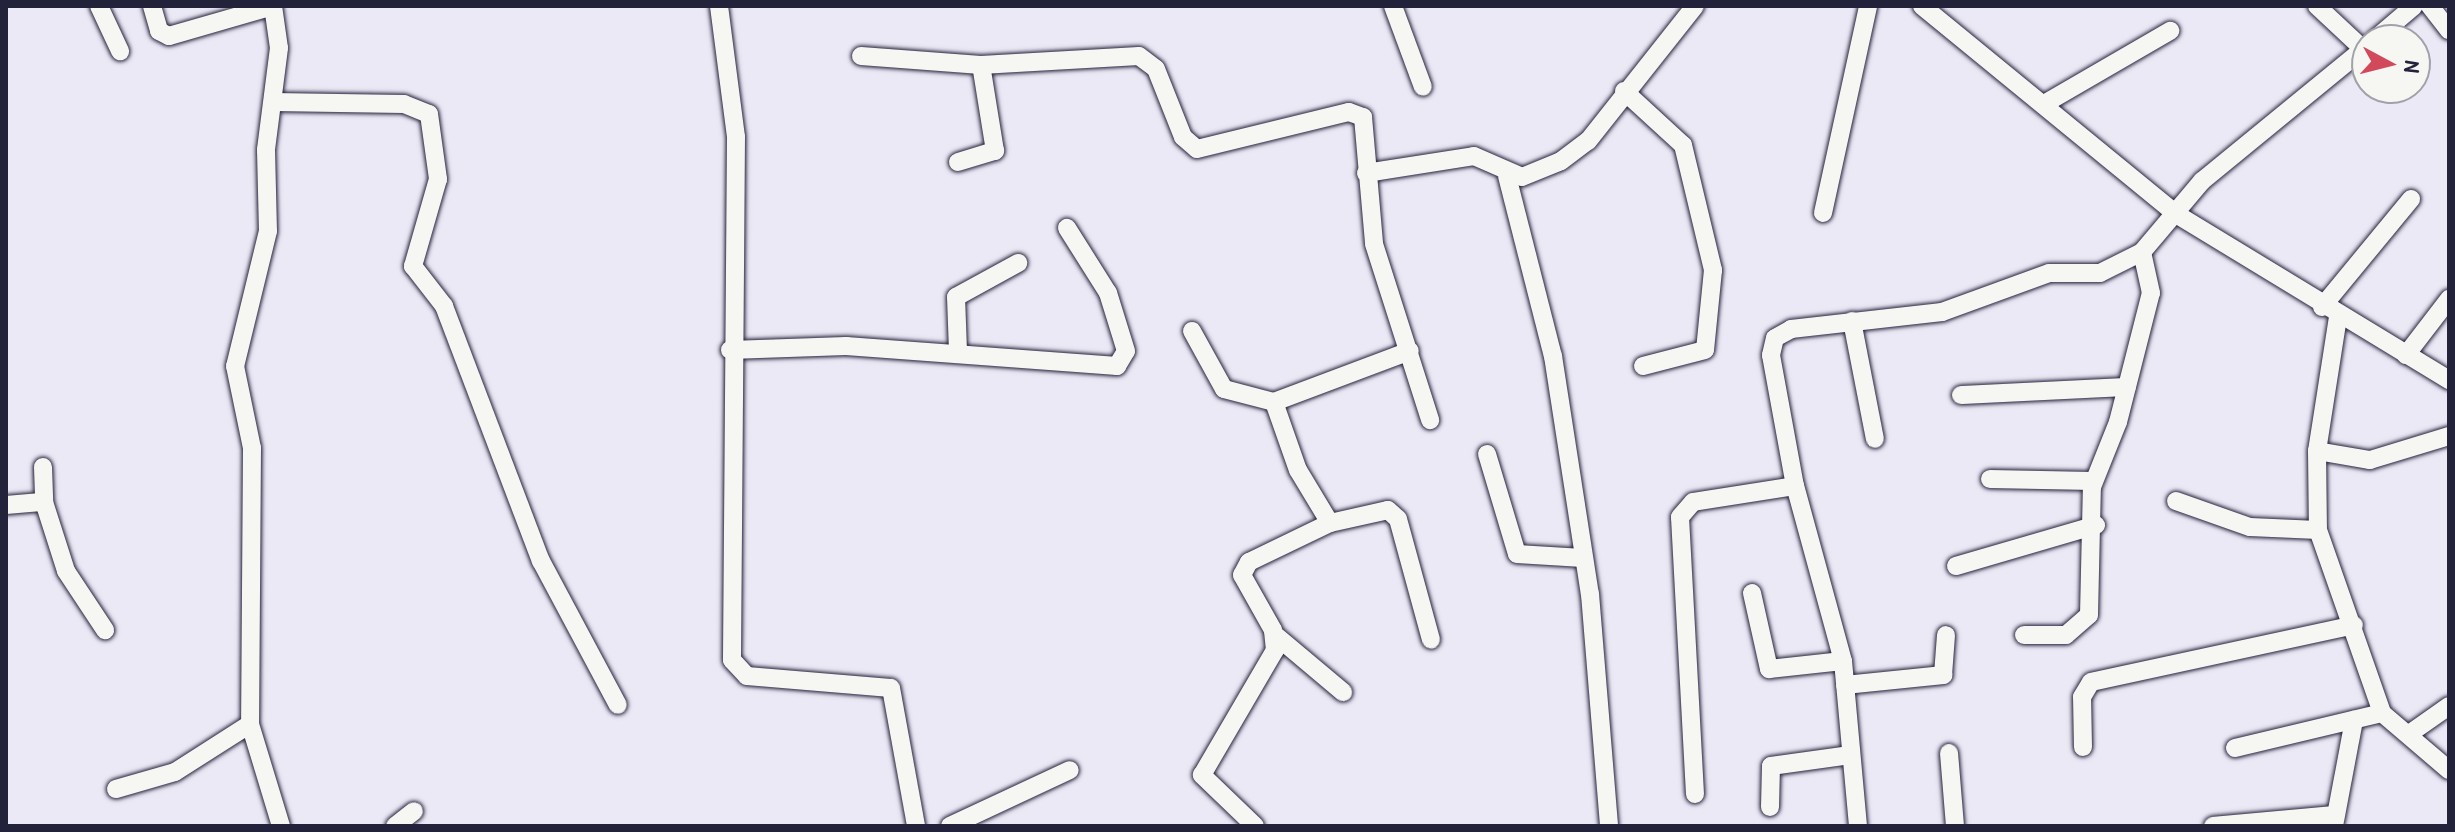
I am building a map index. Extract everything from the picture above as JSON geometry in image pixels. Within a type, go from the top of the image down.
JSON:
[{"type":"street","points":[[99,6],[120,51]]},
{"type":"street","points":[[152,6],[159,31],[169,36],[273,6],[279,48],[266,150],[268,231],[235,366],[252,448],[250,724],[281,826]]},
{"type":"street","points":[[719,6],[736,137],[730,350],[732,660],[747,676],[891,688],[916,826]]},
{"type":"street","points":[[1393,6],[1423,87]]},
{"type":"street","points":[[1366,173],[1474,156],[1507,176],[1522,177],[1577,151],[1695,6]]},
{"type":"street","points":[[1823,213],[1868,6]]},
{"type":"street","points":[[1922,6],[2176,214],[2338,317],[2449,380]]},
{"type":"street","points":[[2317,6],[2351,32]]},
{"type":"street","points":[[2393,24],[2414,6]]},
{"type":"street","points":[[2430,6],[2449,30]]},
{"type":"street","points":[[2044,104],[2170,31]]},
{"type":"street","points":[[861,56],[981,65],[1139,56],[1156,69],[1183,137],[1197,149],[1358,114],[1366,124],[1366,173],[1374,244],[1430,420]]},
{"type":"street","points":[[1858,826],[1843,661],[1795,486],[1772,345],[1779,332],[1942,312],[2049,273],[2100,273],[2142,252],[2202,181],[2351,59]]},
{"type":"street","points":[[958,162],[995,151],[981,65]]},
{"type":"street","points":[[1624,91],[1683,145],[1713,270],[1705,350],[1643,366]]},
{"type":"street","points":[[273,102],[404,104],[429,114],[438,179],[413,266],[444,306],[541,561],[618,705]]},
{"type":"street","points":[[1507,176],[1553,356],[1583,558],[1609,826]]},
{"type":"street","points":[[2322,307],[2411,199]]},
{"type":"street","points":[[730,350],[958,351],[1122,362],[1125,345],[1108,293],[1067,228]]},
{"type":"street","points":[[2024,635],[2066,635],[2084,625],[2096,525],[2093,481],[2127,387],[2152,284],[2142,252]]},
{"type":"street","points":[[958,351],[956,297],[1018,263]]},
{"type":"street","points":[[2406,355],[2449,299]]},
{"type":"street","points":[[2338,317],[2317,451],[2318,530],[2354,625],[2382,713],[2449,770]]},
{"type":"street","points":[[1852,321],[1875,439]]},
{"type":"street","points":[[1192,331],[1224,389],[1274,402],[1410,351]]},
{"type":"street","points":[[1961,395],[2127,387]]},
{"type":"street","points":[[1274,402],[1298,470],[1330,523]]},
{"type":"street","points":[[2317,451],[2370,460],[2449,436]]},
{"type":"street","points":[[1487,454],[1517,554],[1583,558]]},
{"type":"street","points":[[43,467],[44,502],[66,571],[105,630]]},
{"type":"street","points":[[1990,479],[2093,481]]},
{"type":"street","points":[[1695,794],[1680,517],[1693,502],[1795,486]]},
{"type":"street","points":[[2176,501],[2250,527],[2318,530]]},
{"type":"street","points":[[6,505],[44,502]]},
{"type":"street","points":[[1343,692],[1275,635],[1245,585],[1244,567],[1330,523],[1381,509],[1394,513],[1431,640]]},
{"type":"street","points":[[1956,566],[2096,525]]},
{"type":"street","points":[[1752,593],[1769,669],[1843,661]]},
{"type":"street","points":[[2083,747],[2082,697],[2091,682],[2354,625]]},
{"type":"street","points":[[1255,826],[1203,770],[1272,656],[1275,635]]},
{"type":"street","points":[[1845,685],[1943,675],[1946,635]]},
{"type":"street","points":[[2409,734],[2449,706]]},
{"type":"street","points":[[2235,748],[2382,713]]},
{"type":"street","points":[[2213,826],[2334,820],[2354,720]]},
{"type":"street","points":[[116,789],[175,772],[250,724]]},
{"type":"street","points":[[1949,753],[1955,826]]},
{"type":"street","points":[[1770,807],[1771,766],[1850,755]]},
{"type":"street","points":[[950,826],[1070,770]]},
{"type":"street","points":[[395,826],[414,811]]}]
